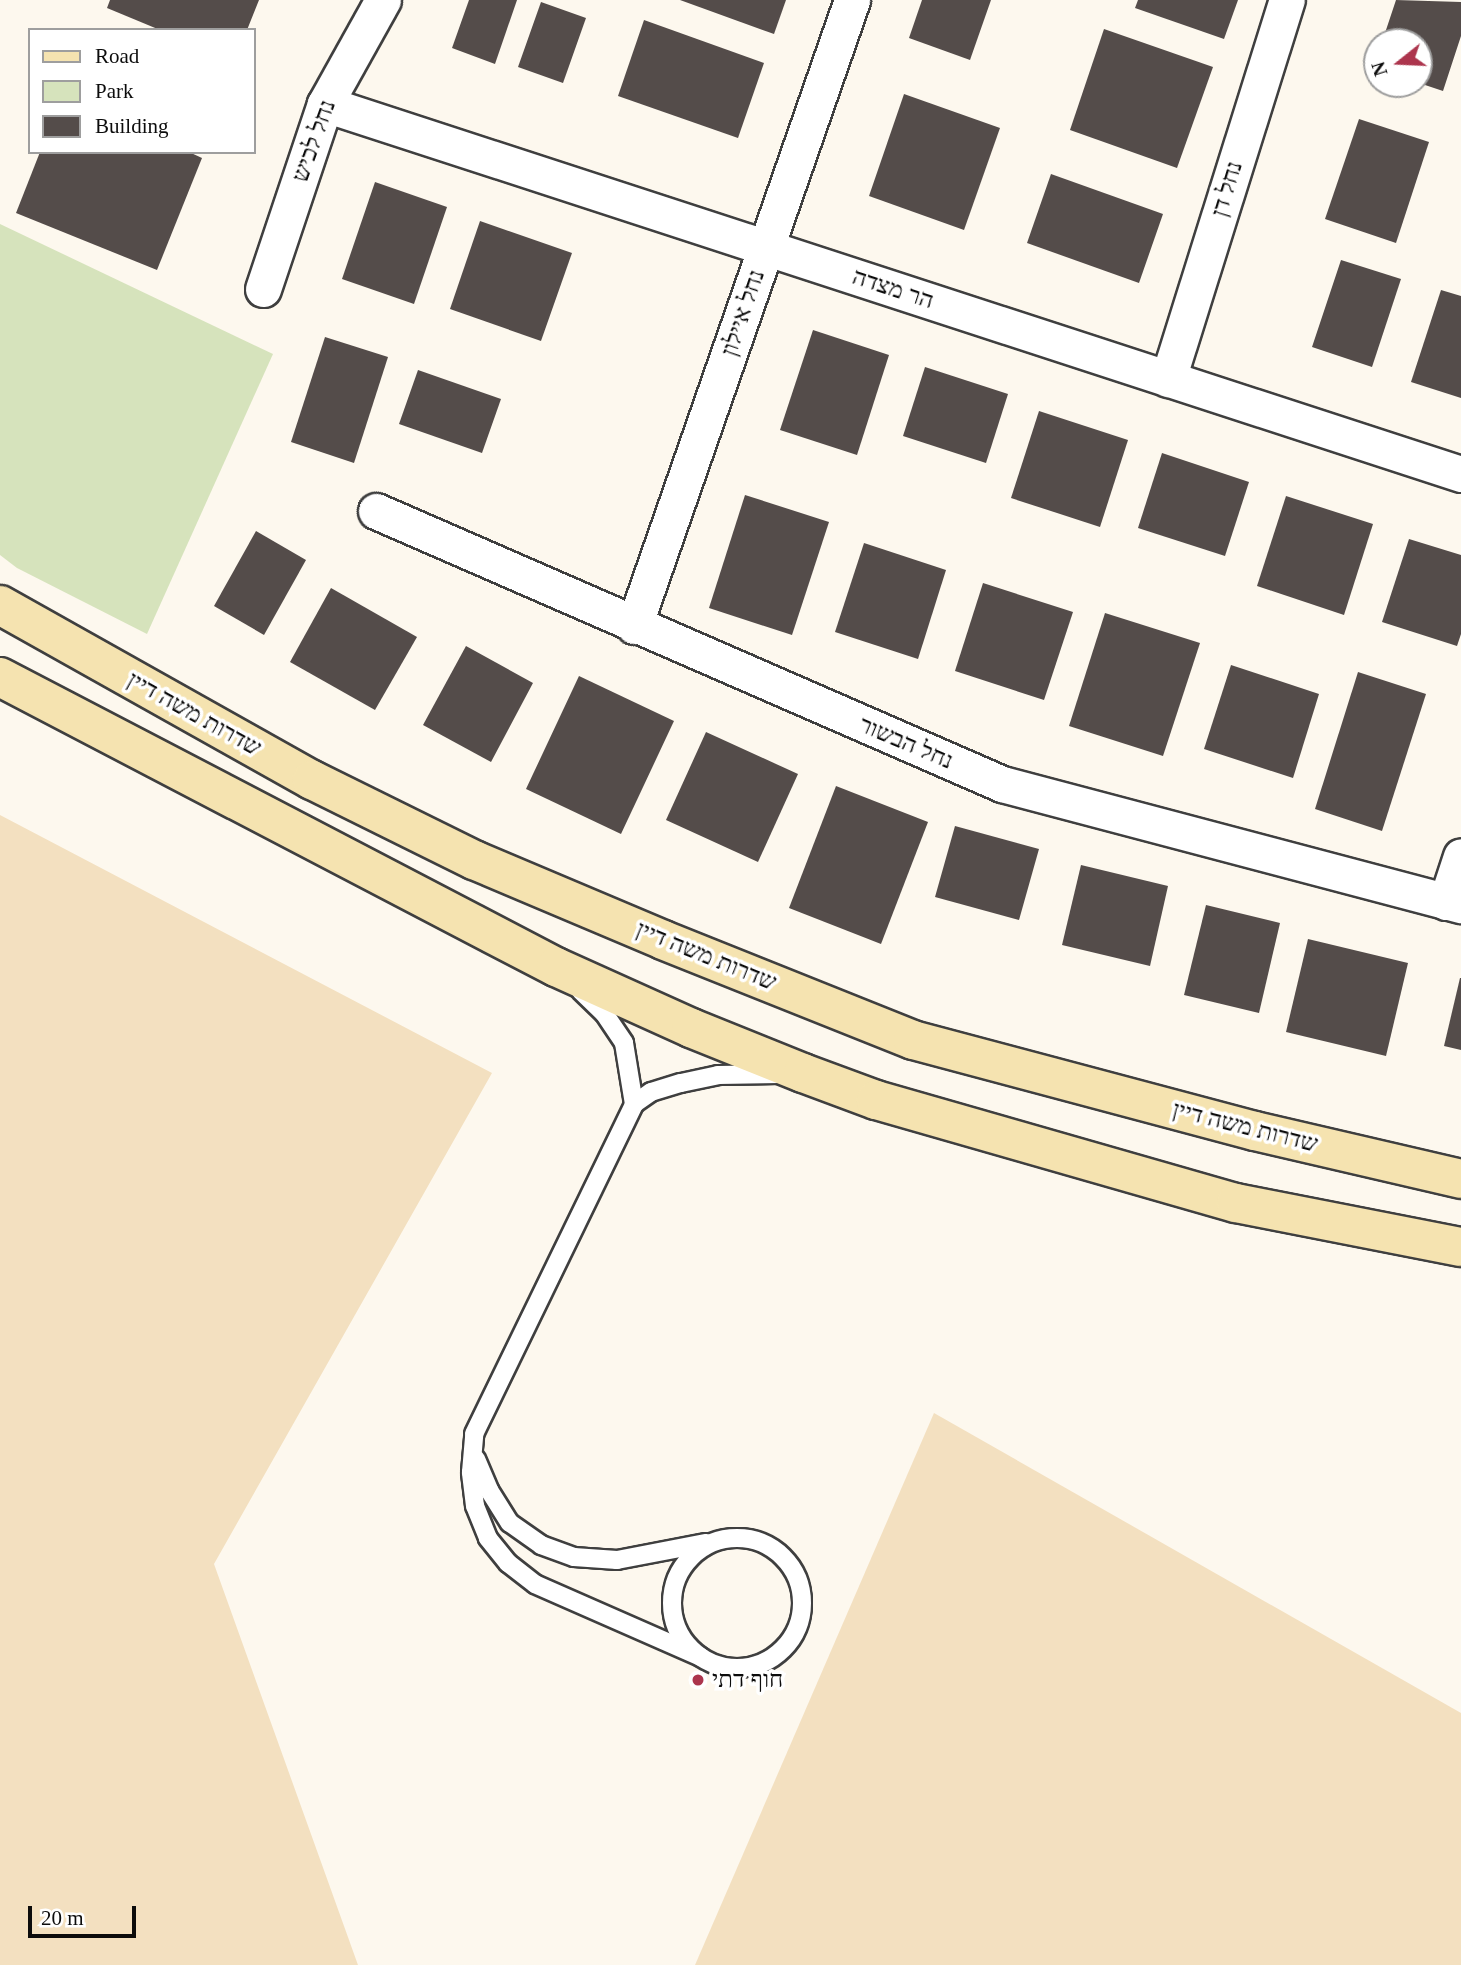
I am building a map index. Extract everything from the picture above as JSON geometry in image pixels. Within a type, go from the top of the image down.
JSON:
[{"type":"main road","name":"שדרות משה דיין","points":[[0,605],[312,780],[474,860],[663,940],[913,1040],[1255,1131],[1461,1179]]},
{"type":"main road","points":[[0,677],[556,967],[691,1028],[803,1073],[876,1100],[1236,1203],[1461,1247]]},
{"type":"street","name":"נחל לכיש","points":[[263,289],[325,104],[383,0]]},
{"type":"street","name":"נחל איילון","points":[[634,626],[852,0]]},
{"type":"street","name":"נחל דן","points":[[1168,379],[1287,0]]},
{"type":"street","name":"הר מצדה","points":[[325,104],[1461,474]]},
{"type":"street","name":"נחל הבשור","points":[[376,511],[1002,785],[1454,903]]},
{"type":"street","points":[[1454,903],[1461,856]]},
{"type":"lane","points":[[556,967],[604,1013],[624,1042],[634,1104]]},
{"type":"lane","points":[[474,1452],[489,1490],[510,1523],[541,1545],[574,1557],[618,1560],[733,1537],[755,1540],[775,1549],[791,1566],[800,1586],[802,1608],[796,1630],[784,1649],[765,1662],[733,1667],[701,1657],[536,1584],[508,1563],[488,1538],[475,1506],[471,1472],[474,1434],[634,1104],[651,1092],[718,1075],[803,1073]]},
{"type":"lane","points":[[701,1657],[687,1644],[676,1627],[672,1607],[674,1587],[681,1569],[694,1553],[712,1543]]},
{"type":"green space","points":[[0,224],[273,354],[147,634],[17,568],[0,555]]},
{"type":"sand","points":[[0,815],[492,1073],[214,1564],[358,1965],[0,1965]]},
{"type":"sand","points":[[934,1413],[1461,1713],[1461,1965],[695,1965]]},
{"type":"building","points":[[110,0],[259,0],[248,28],[155,28],[107,8]]},
{"type":"building","points":[[469,0],[517,0],[495,64],[452,48]]},
{"type":"building","points":[[680,0],[786,0],[774,34]]},
{"type":"building","points":[[922,0],[991,0],[970,60],[909,38]]},
{"type":"building","points":[[1138,0],[1238,0],[1224,39],[1135,8]]},
{"type":"building","points":[[1396,0],[1461,2],[1461,36],[1443,91],[1433,88],[1433,28],[1387,28]]},
{"type":"building","points":[[541,2],[586,18],[563,83],[518,67]]},
{"type":"building","points":[[644,20],[764,63],[738,138],[618,96]]},
{"type":"building","points":[[1104,29],[1213,67],[1177,168],[1070,130]]},
{"type":"building","points":[[904,94],[1000,128],[964,230],[869,196]]},
{"type":"building","points":[[1359,119],[1429,142],[1396,243],[1325,219]]},
{"type":"building","points":[[39,154],[193,154],[202,158],[157,270],[16,213]]},
{"type":"building","points":[[1051,174],[1163,214],[1139,283],[1027,243]]},
{"type":"building","points":[[375,182],[447,207],[414,304],[342,279]]},
{"type":"building","points":[[480,221],[572,253],[541,341],[450,309]]},
{"type":"building","points":[[1341,260],[1401,279],[1372,367],[1312,347]]},
{"type":"building","points":[[1441,290],[1461,296],[1461,398],[1411,382]]},
{"type":"building","points":[[813,330],[889,355],[857,455],[780,430]]},
{"type":"building","points":[[325,337],[388,357],[354,463],[291,442]]},
{"type":"building","points":[[925,367],[1008,394],[986,463],[903,436]]},
{"type":"building","points":[[418,370],[501,399],[482,453],[399,424]]},
{"type":"building","points":[[1039,411],[1128,440],[1100,527],[1011,498]]},
{"type":"building","points":[[1162,453],[1249,482],[1225,556],[1138,528]]},
{"type":"building","points":[[745,495],[829,522],[792,635],[709,608]]},
{"type":"building","points":[[1286,496],[1373,524],[1344,615],[1257,586]]},
{"type":"building","points":[[256,531],[306,560],[264,635],[214,606]]},
{"type":"building","points":[[1409,539],[1461,555],[1461,634],[1457,646],[1382,622]]},
{"type":"building","points":[[864,543],[946,570],[918,659],[835,632]]},
{"type":"building","points":[[983,583],[1073,612],[1044,700],[955,671]]},
{"type":"building","points":[[331,588],[417,637],[375,710],[290,662]]},
{"type":"building","points":[[1105,613],[1200,643],[1163,756],[1069,726]]},
{"type":"building","points":[[466,646],[533,683],[491,762],[423,725]]},
{"type":"building","points":[[1231,665],[1319,694],[1293,778],[1204,749]]},
{"type":"building","points":[[1358,672],[1426,694],[1382,831],[1315,809]]},
{"type":"building","points":[[579,676],[674,721],[621,834],[526,789]]},
{"type":"building","points":[[706,732],[798,774],[758,862],[666,820]]},
{"type":"building","points":[[836,786],[928,822],[881,944],[789,908]]},
{"type":"building","points":[[955,826],[1039,849],[1019,920],[935,897]]},
{"type":"building","points":[[1081,865],[1168,886],[1150,966],[1062,945]]},
{"type":"building","points":[[1206,905],[1280,923],[1259,1013],[1184,995]]},
{"type":"building","points":[[1308,939],[1408,963],[1386,1056],[1286,1032]]},
{"type":"building","points":[[1461,978],[1461,1050],[1444,1046]]},
{"type":"place","name":"חוף דתי","points":[[698,1680]]}]
